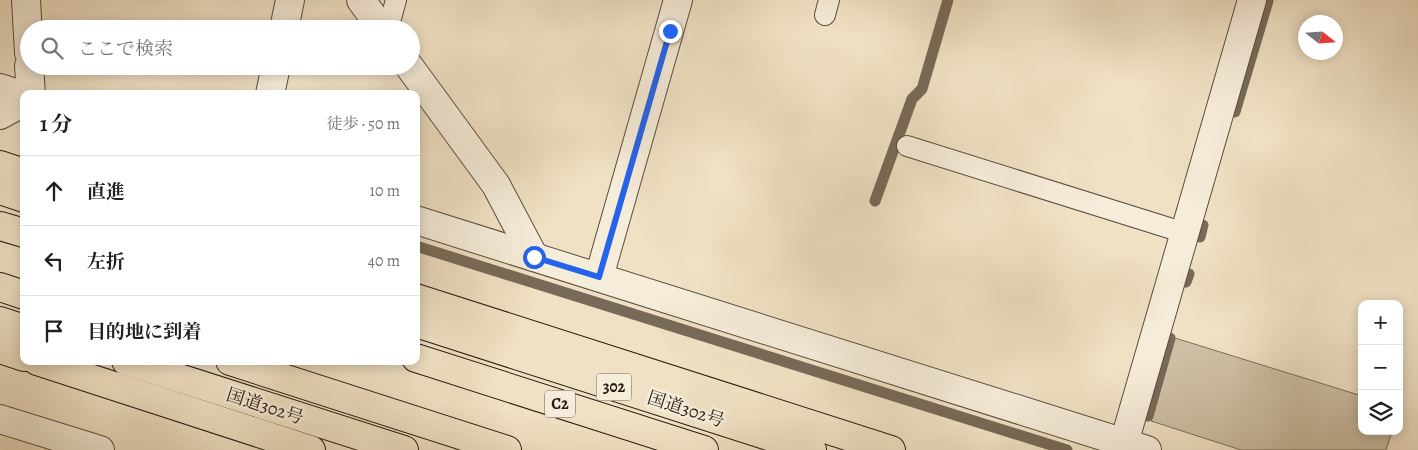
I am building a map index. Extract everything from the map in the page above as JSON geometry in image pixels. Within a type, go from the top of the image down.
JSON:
[{"type":"highway","points":[[0,166],[20,172]]},
{"type":"highway","points":[[0,190],[20,197]]},
{"type":"highway","points":[[0,226],[20,232]]},
{"type":"highway","points":[[0,288],[20,294]]},
{"type":"highway","points":[[420,299],[891,450]]},
{"type":"highway","points":[[0,321],[20,328]]},
{"type":"highway","name":"国道302号","points":[[420,324],[812,450]]},
{"type":"highway","points":[[0,349],[20,356]]},
{"type":"highway","name":"C2","points":[[420,359],[704,450]]},
{"type":"highway","points":[[50,365],[311,450]]},
{"type":"highway","name":"国道302号","points":[[138,365],[404,450]]},
{"type":"highway","points":[[242,365],[507,450]]},
{"type":"street","points":[[26,0],[27,20]]},
{"type":"street","points":[[286,20],[290,0]]},
{"type":"street","points":[[361,0],[375,20]]},
{"type":"street","points":[[599,277],[678,0]]},
{"type":"street","points":[[420,221],[1136,446],[1185,233],[1252,0]]},
{"type":"street","points":[[30,75],[31,90]]},
{"type":"street","points":[[271,90],[274,75]]},
{"type":"street","points":[[416,75],[496,185],[534,257]]},
{"type":"street","points":[[0,88],[20,95]]},
{"type":"street","points":[[0,115],[20,104]]},
{"type":"street","points":[[0,420],[100,450]]},
{"type":"lane","points":[[390,20],[396,0]]},
{"type":"lane","points":[[907,146],[1185,233]]},
{"type":"shaded area","points":[[1175,338],[1358,395],[1358,435],[1391,435],[1386,450],[1241,450],[1151,421]]},
{"type":"waterway","points":[[875,201],[912,99],[922,89],[948,0]]},
{"type":"waterway","points":[[1235,112],[1268,1]]},
{"type":"waterway","points":[[1200,237],[1203,225]]},
{"type":"waterway","points":[[420,247],[1067,450]]},
{"type":"waterway","points":[[1186,282],[1189,274]]},
{"type":"waterway","points":[[1148,416],[1170,338]]},
{"type":"route","points":[[534,257],[599,277],[670,31]]}]
